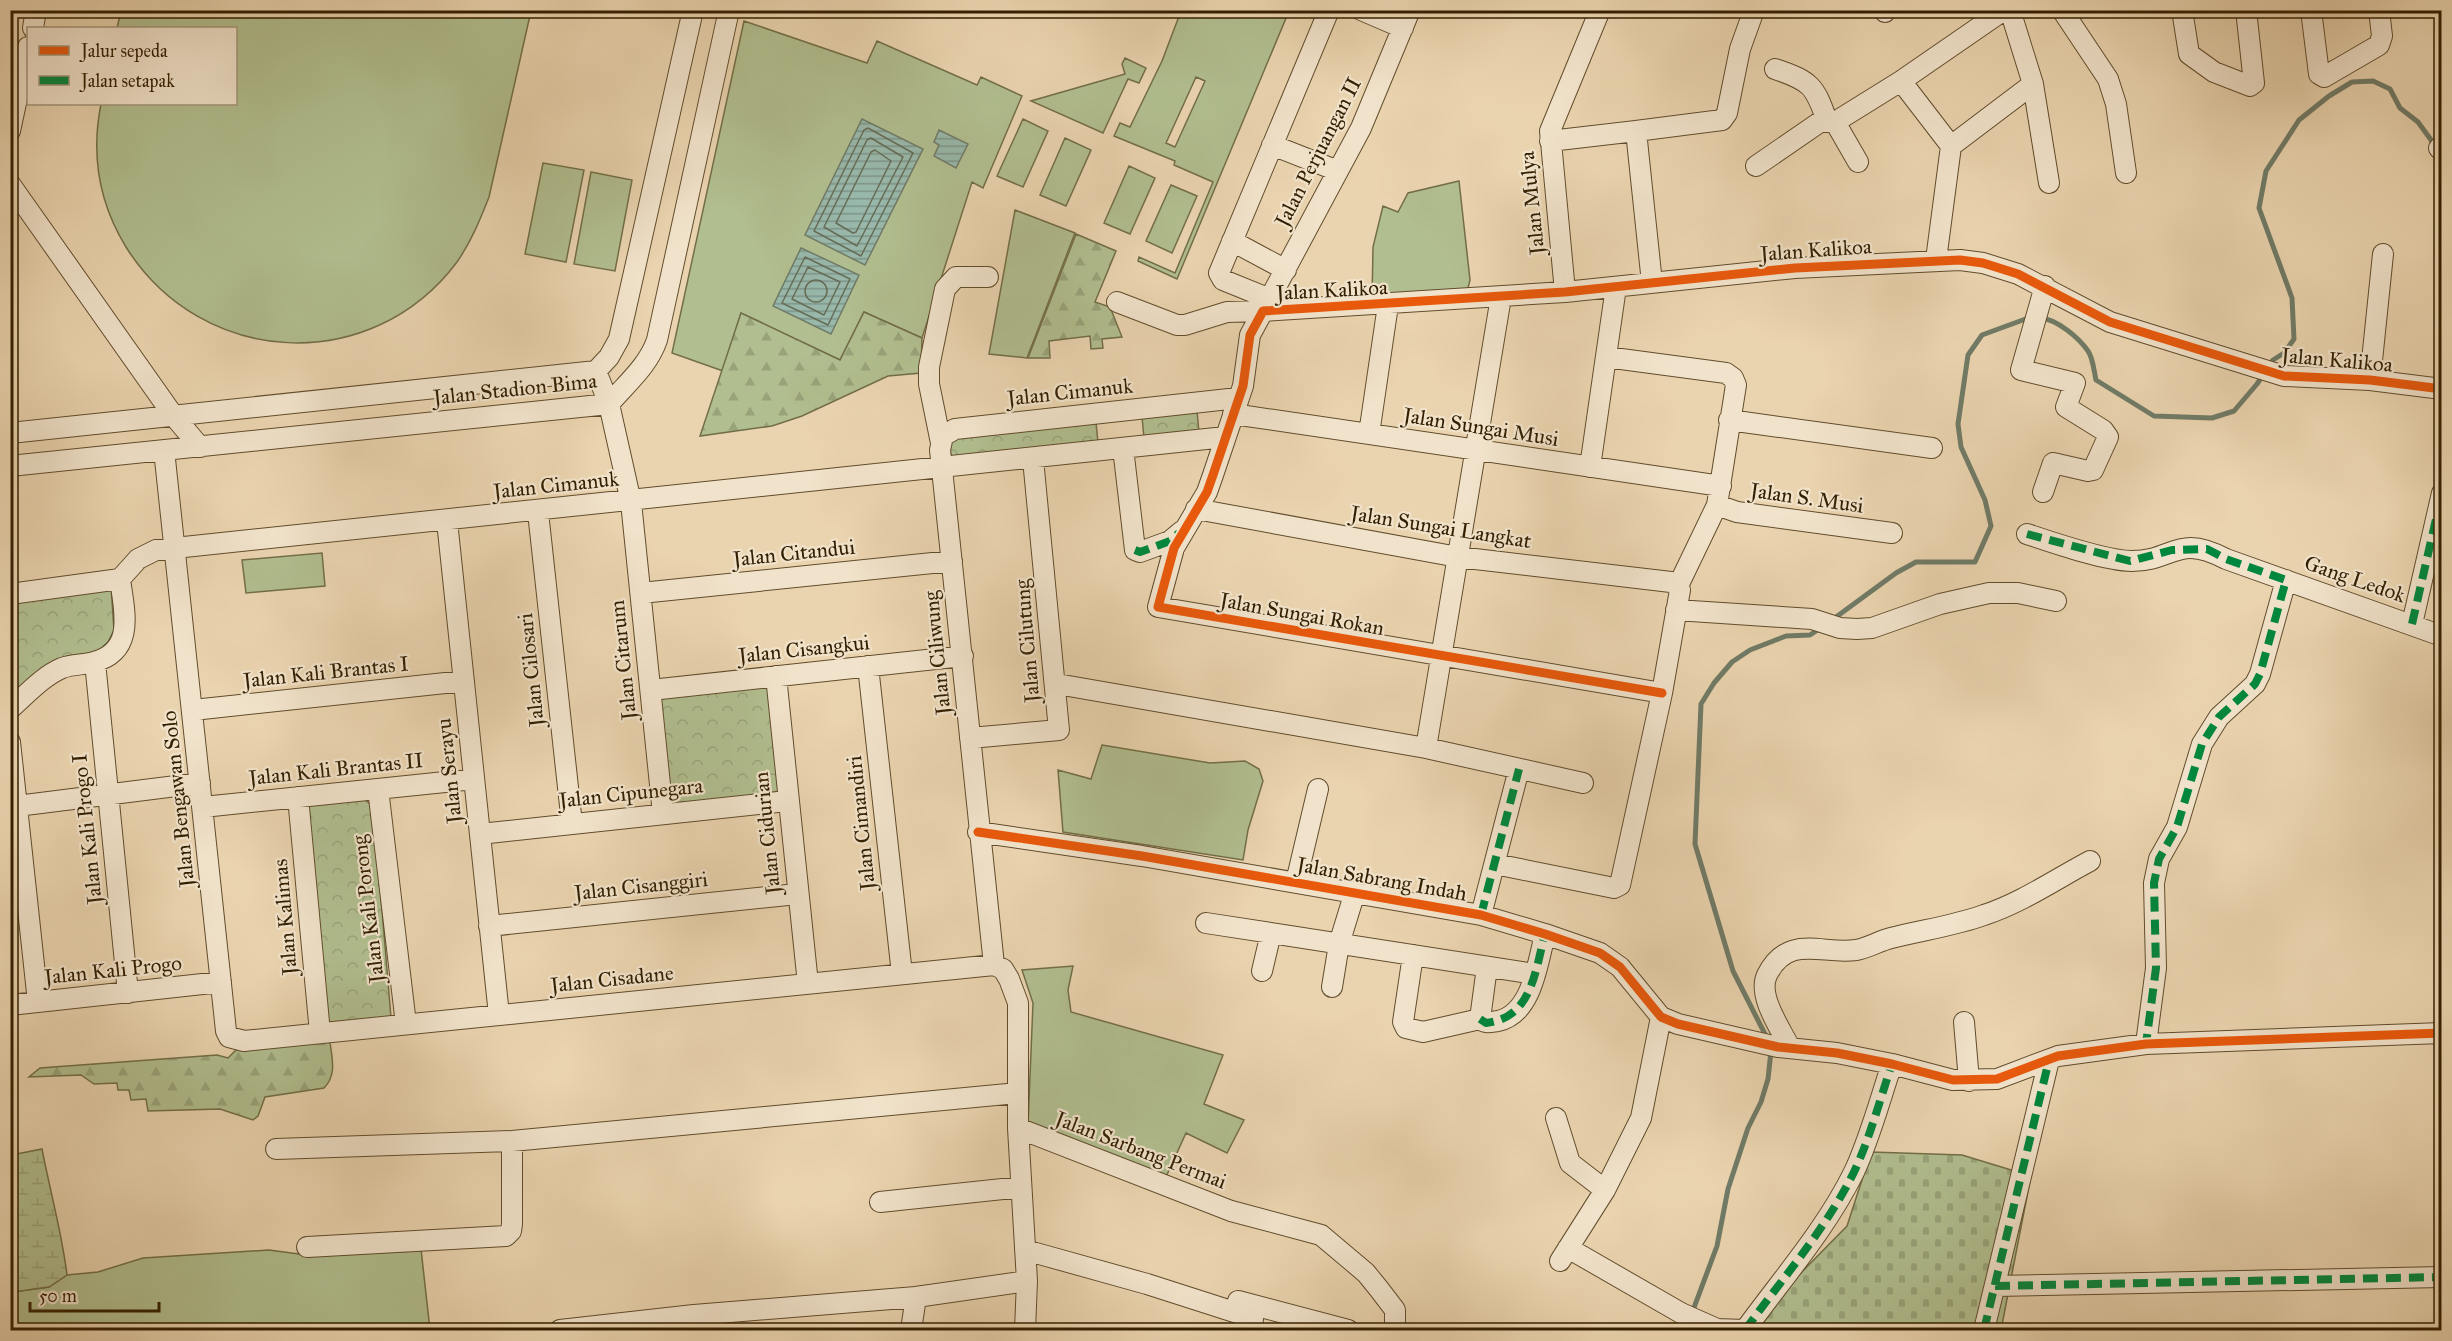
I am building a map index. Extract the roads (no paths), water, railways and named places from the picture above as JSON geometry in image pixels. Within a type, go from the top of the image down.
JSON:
[{"type":"street","points":[[33,27],[36,10]]},
{"type":"street","name":"Jalan Stadion Bima","points":[[10,433],[596,371],[609,357],[619,339],[693,10]]},
{"type":"street","name":"Jalan Stadion Bima","points":[[10,466],[609,404],[635,376],[654,350],[729,10]]},
{"type":"street","points":[[1266,305],[1219,273],[1329,10]]},
{"type":"street","points":[[1362,10],[1407,20]]},
{"type":"street","name":"Jalan Mulya","points":[[1565,292],[1550,131],[1569,79],[1600,10]]},
{"type":"street","points":[[1550,141],[1722,120],[1727,113],[1740,49],[1754,10]]},
{"type":"street","points":[[1756,166],[1820,122],[1831,122],[1901,81],[2004,10]]},
{"type":"street","points":[[2010,10],[2033,84],[2049,183]]},
{"type":"street","points":[[2062,10],[2108,79],[2116,104],[2126,173]]},
{"type":"street","points":[[2182,10],[2189,54],[2214,72],[2250,86],[2253,83],[2246,10]]},
{"type":"street","points":[[2311,10],[2319,74],[2324,77],[2379,45],[2382,36],[2379,10]]},
{"type":"street","name":"Jalan Perjuangan II","points":[[1266,305],[1361,128],[1407,20]]},
{"type":"street","points":[[10,131],[27,52]]},
{"type":"street","points":[[1775,69],[1798,76],[1812,85],[1831,122],[1858,162]]},
{"type":"street","points":[[1901,81],[1951,146],[1936,260]]},
{"type":"street","points":[[1951,146],[2033,84]]},
{"type":"street","points":[[1636,131],[1652,283]]},
{"type":"street","points":[[1270,151],[1335,178]]},
{"type":"street","points":[[10,184],[174,415],[200,447]]},
{"type":"street","points":[[1232,241],[1286,270]]},
{"type":"street","points":[[2370,380],[2383,254]]},
{"type":"street","name":"Jalan Kalikoa","points":[[1236,406],[1246,374],[1250,335],[1266,305],[1388,305],[1565,292],[1795,268],[1936,260],[1983,263],[2045,286],[2110,322],[2284,376],[2370,380],[2442,389]]},
{"type":"street","points":[[942,469],[941,443],[928,376],[945,289],[956,277],[988,277]]},
{"type":"street","points":[[2043,492],[2053,463],[2093,470],[2108,437],[2103,430],[2066,407],[2075,383],[2021,370],[2035,328],[2045,286]]},
{"type":"street","points":[[1590,467],[1616,287]]},
{"type":"street","points":[[1426,748],[1501,297]]},
{"type":"street","points":[[1117,302],[1177,325],[1266,305]]},
{"type":"street","points":[[1369,434],[1388,305]]},
{"type":"street","points":[[1495,864],[1614,888],[1620,885],[1662,693],[1678,586],[1719,495],[1736,385],[1728,373],[1606,357]]},
{"type":"street","name":"Jalan Citarum","points":[[596,371],[609,404],[631,502],[663,814]]},
{"type":"street","name":"Jalan Cimanuk","points":[[941,443],[948,432],[955,429],[1236,406]]},
{"type":"street","name":"Jalan Sungai Musi","points":[[1236,406],[1369,434],[1590,467],[1719,495]]},
{"type":"street","name":"Jalan Sungai Rokan","points":[[1236,406],[1207,492],[1174,548],[1158,607],[1662,693]]},
{"type":"street","points":[[1729,420],[1932,448]]},
{"type":"street","name":"Jalan Cimanuk","points":[[120,579],[130,567],[156,550],[176,550],[538,512],[1224,437]]},
{"type":"street","points":[[1123,448],[1135,550],[1140,552],[1170,541],[1182,531]]},
{"type":"street","name":"Jalan Bengawan Solo","points":[[164,450],[226,1031],[234,1039]]},
{"type":"street","name":"Jalan Cilutung","points":[[970,738],[1059,730],[1057,684],[1033,459]]},
{"type":"street","name":"Jalan Ciliwung","points":[[942,469],[963,656],[978,832],[994,965]]},
{"type":"street","points":[[2412,624],[2442,493]]},
{"type":"street","name":"Jalan S. Musi","points":[[1719,495],[1737,512],[1892,534]]},
{"type":"street","name":"Jalan Sungai Langkat","points":[[1196,510],[1458,556],[1671,582],[1678,586]]},
{"type":"street","name":"Jalan Cilosari","points":[[538,512],[572,824]]},
{"type":"street","name":"Jalan Serayu","points":[[447,521],[499,1015]]},
{"type":"street","name":"Gang Ledok","points":[[2028,534],[2130,561],[2172,550],[2207,549],[2226,559],[2442,636]]},
{"type":"street","name":"Jalan Citandui","points":[[640,593],[952,561]]},
{"type":"street","points":[[10,594],[120,579],[126,624],[125,634],[114,651],[94,662],[61,669],[10,709]]},
{"type":"street","points":[[2146,1044],[2156,968],[2154,883],[2159,859],[2177,827],[2202,744],[2219,717],[2255,684],[2260,674],[2286,580]]},
{"type":"street","points":[[1676,610],[1812,619],[1840,628],[1872,628],[1940,604],[1989,593],[2018,593],[2056,601]]},
{"type":"street","name":"Jalan Cisangkui","points":[[651,690],[963,656]]},
{"type":"street","name":"Jalan Kali Progo I","points":[[94,662],[128,993]]},
{"type":"street","name":"Jalan Cimandiri","points":[[868,666],[902,974]]},
{"type":"street","name":"Jalan Cidurian","points":[[776,676],[787,801],[808,984]]},
{"type":"street","name":"Jalan Kali Brantas I","points":[[193,710],[464,681]]},
{"type":"street","points":[[1057,684],[1426,748],[1583,783]]},
{"type":"street","points":[[10,742],[17,806],[17,876],[38,1002]]},
{"type":"street","points":[[1481,915],[1519,769]]},
{"type":"street","name":"Jalan Kali Brantas II","points":[[203,807],[474,779]]},
{"type":"street","points":[[17,806],[200,783]]},
{"type":"street","name":"Jalan Kali Porong","points":[[378,789],[406,1024]]},
{"type":"street","points":[[1296,882],[1318,789]]},
{"type":"street","name":"Jalan Kalimas","points":[[298,797],[320,1033]]},
{"type":"street","name":"Jalan Cipunegara","points":[[480,834],[787,801]]},
{"type":"street","name":"Jalan Sabrang Indah","points":[[978,832],[1075,845],[1481,915],[1590,948],[1614,961],[1660,1017]]},
{"type":"street","points":[[1784,1047],[1767,999],[1765,981],[1774,965],[1799,948],[1857,950],[1888,938],[1984,916],[2008,906],[2090,861]]},
{"type":"street","points":[[1332,987],[1339,944],[1355,892]]},
{"type":"street","name":"Jalan Cisanggiri","points":[[489,926],[798,894]]},
{"type":"street","points":[[1206,923],[1535,974]]},
{"type":"street","points":[[1262,970],[1271,933]]},
{"type":"street","points":[[1413,956],[1403,1022],[1406,1028],[1423,1032],[1480,1019],[1489,1023],[1514,1014],[1522,1004],[1535,974],[1545,933]]},
{"type":"street","points":[[994,965],[1002,969],[1009,979],[1018,1003],[1018,1128],[1027,1281],[1025,1330]]},
{"type":"street","name":"Jalan Cisadane","points":[[234,1039],[320,1033],[994,965]]},
{"type":"street","points":[[1480,1019],[1486,967]]},
{"type":"street","name":"Jalan Kali Progo","points":[[10,1005],[221,982]]},
{"type":"street","points":[[1892,1064],[1855,1170],[1841,1196],[1822,1227],[1745,1330],[1717,1329],[1564,1255],[1605,1190],[1641,1118],[1660,1017],[1678,1024],[1746,1040],[1892,1064],[1944,1079],[1969,1081],[1997,1079],[2049,1060],[2078,1053],[2146,1044],[2442,1033]]},
{"type":"street","points":[[1964,1022],[1969,1081]]},
{"type":"street","points":[[1984,1330],[2049,1060]]},
{"type":"street","points":[[276,1149],[512,1141],[1018,1093]]},
{"type":"street","points":[[1556,1118],[1570,1163],[1605,1190]]},
{"type":"street","name":"Jalan Sarbang Permai","points":[[1018,1128],[1246,1216],[1321,1235],[1366,1273],[1379,1289],[1395,1310],[1395,1330]]},
{"type":"street","points":[[307,1246],[506,1236],[511,1231],[512,1224],[512,1141]]},
{"type":"street","points":[[880,1202],[1021,1187]]},
{"type":"street","points":[[1025,1250],[1147,1284],[1253,1318],[1252,1330]]},
{"type":"street","points":[[1995,1286],[2442,1277]]},
{"type":"street","points":[[560,1330],[694,1315],[916,1297],[1027,1281]]},
{"type":"street","points":[[1147,1284],[1190,1287],[1348,1330]]},
{"type":"street","points":[[911,1330],[916,1297]]},
{"type":"water","points":[[862,119],[923,149],[865,265],[805,235]]},
{"type":"water","points":[[939,130],[968,144],[956,168],[934,156],[939,145],[934,142]]},
{"type":"water","points":[[801,248],[859,275],[831,334],[773,306]]},
{"type":"waterway","points":[[2040,318],[2060,325],[2084,346],[2091,357],[2096,380],[2154,416],[2212,418],[2234,411],[2257,384],[2273,360],[2284,353],[2294,339],[2292,298],[2259,208],[2266,171],[2299,120],[2329,96],[2352,82],[2373,81],[2390,89],[2400,108],[2418,122],[2437,145]]},
{"type":"waterway","points":[[1832,620],[1896,573],[1916,562],[1975,562],[1991,526],[1985,500],[1961,447],[1958,424],[1968,355],[1982,335],[2031,317]]},
{"type":"waterway","points":[[1769,1042],[1733,971],[1695,844],[1701,704],[1714,683],[1732,662],[1750,650],[1786,636],[1810,635],[1822,627]]},
{"type":"waterway","points":[[1692,1313],[1717,1246],[1728,1189],[1748,1128],[1761,1102],[1768,1079],[1771,1051]]},
{"type":"waterway","points":[[1683,1330],[1688,1321]]}]
